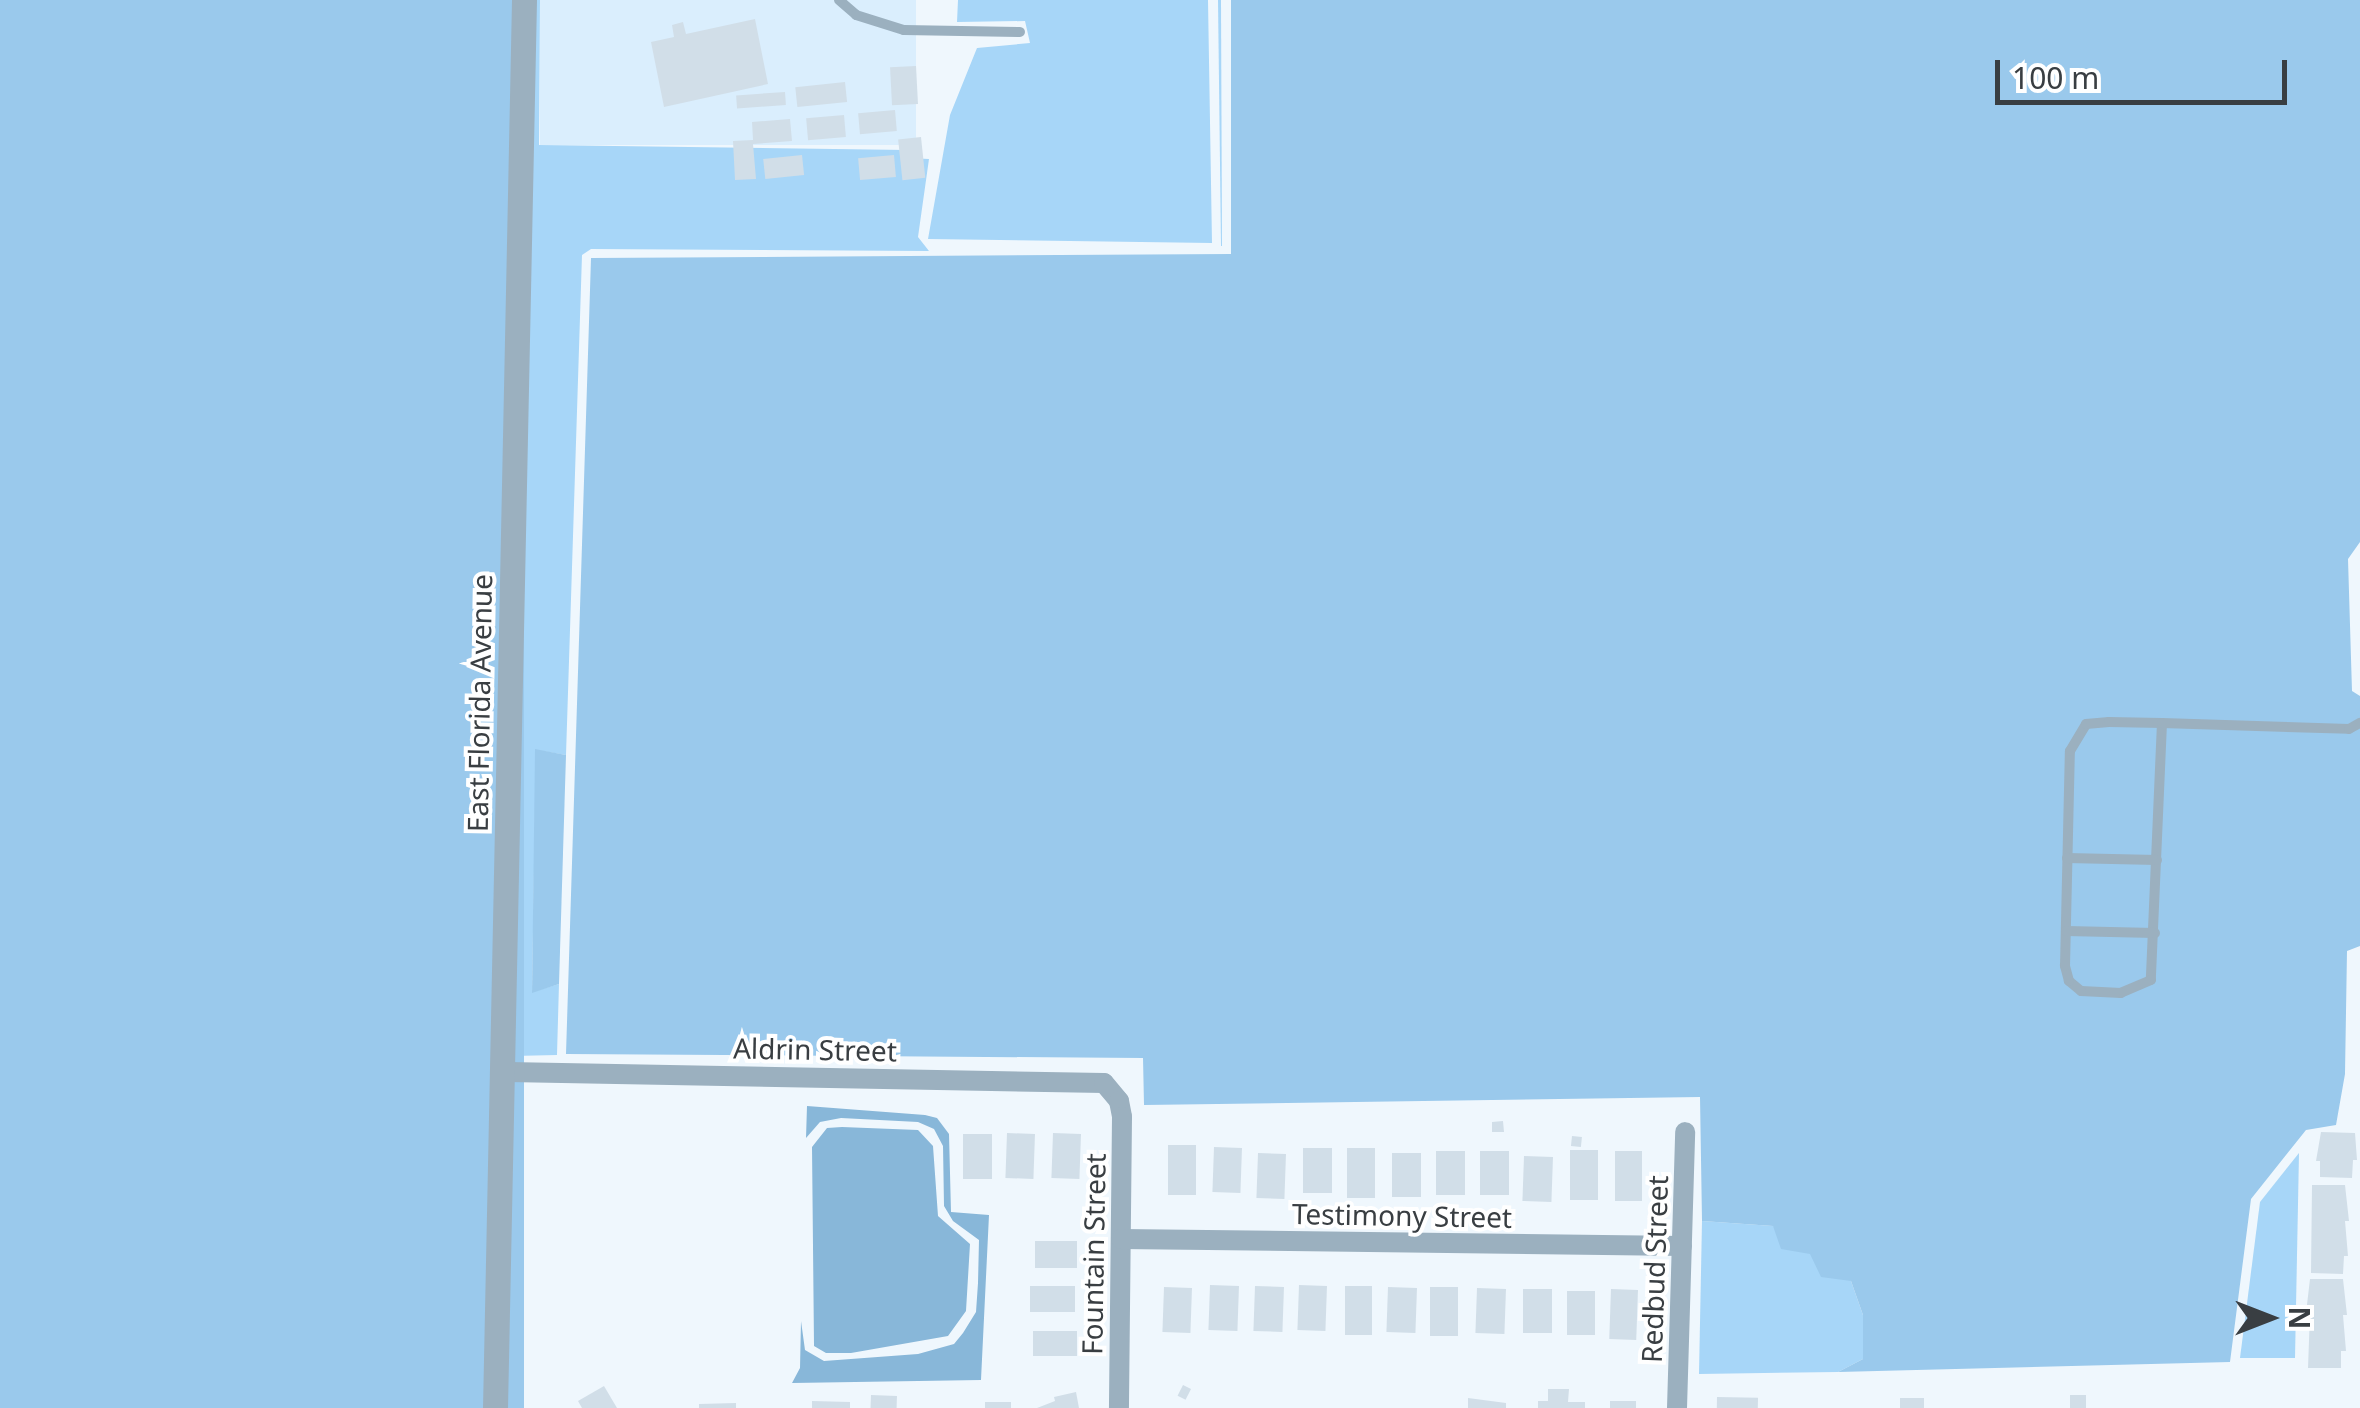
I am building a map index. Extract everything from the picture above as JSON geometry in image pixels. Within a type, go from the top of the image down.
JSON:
[{"type":"street","name":"East Florida Avenue","points":[[495,1408],[524,0]]},
{"type":"street","name":"Aldrin Street","points":[[502,1072],[1088,1081],[1104,1083],[1119,1102]]},
{"type":"street","name":"Fountain Street","points":[[1118,1408],[1119,1102]]},
{"type":"street","name":"Redbud Street","points":[[1677,1408],[1685,1132]]},
{"type":"street","name":"Testimony Street","points":[[1121,1239],[1682,1246]]},
{"type":"lane","points":[[839,0],[856,15],[904,30],[1020,32]]},
{"type":"lane","points":[[2162,723],[2150,980],[2121,993],[2081,990],[2068,981],[2067,858],[2070,752],[2074,738],[2086,724],[2162,723],[2349,729],[2360,723]]},
{"type":"lane","points":[[2067,858],[2157,860]]},
{"type":"lane","points":[[2066,931],[2155,933]]},
{"type":"shaded area","points":[[0,0],[524,0],[524,1408],[0,1408]]},
{"type":"shaded area","points":[[535,0],[540,0],[539,145],[907,150],[907,158],[929,159],[918,237],[929,251],[591,249],[582,255],[566,755],[536,750],[532,992],[559,984],[557,1055],[513,1056]]},
{"type":"shaded area","points":[[540,0],[916,0],[916,145],[540,145]]},
{"type":"shaded area","points":[[958,0],[1208,0],[1212,243],[928,239],[950,115],[977,48],[1030,43],[1025,21],[957,22]]},
{"type":"shaded area","points":[[1221,0],[1222,246],[1221,246]]},
{"type":"shaded area","points":[[1231,0],[2360,0],[2360,542],[2348,559],[2352,691],[2360,696],[2360,946],[2347,951],[2345,1074],[2336,1125],[2306,1130],[2251,1199],[2230,1362],[1838,1372],[1863,1359],[1863,1315],[1851,1281],[1821,1277],[1810,1254],[1781,1249],[1773,1226],[1702,1221],[1700,1097],[1144,1105],[1143,1058],[566,1054],[591,258],[1231,254]]},
{"type":"shaded area","points":[[535,749],[566,755],[559,984],[532,993]]},
{"type":"shaded area","points":[[807,1106],[925,1115],[937,1118],[949,1134],[951,1212],[989,1215],[981,1380],[792,1383],[800,1368],[801,1321],[805,1350],[824,1361],[918,1354],[954,1344],[976,1312],[978,1283],[979,1240],[953,1221],[944,1206],[943,1146],[934,1129],[918,1122],[841,1118],[820,1122],[806,1138]]},
{"type":"shaded area","points":[[827,1128],[918,1130],[933,1146],[938,1216],[970,1244],[966,1311],[948,1336],[851,1353],[826,1353],[814,1346],[812,1147]]},
{"type":"shaded area","points":[[2299,1153],[2295,1358],[2240,1358],[2260,1202]]},
{"type":"shaded area","points":[[1702,1221],[1773,1226],[1851,1281],[1863,1315],[1863,1359],[1838,1372],[1699,1374]]},
{"type":"building","points":[[755,19],[768,84],[664,107],[651,42],[674,37],[672,25],[683,22],[686,34]]},
{"type":"building","points":[[916,66],[918,104],[892,105],[890,67]]},
{"type":"building","points":[[845,82],[847,102],[797,107],[795,87]]},
{"type":"building","points":[[785,92],[786,105],[737,108],[736,95]]},
{"type":"building","points":[[895,110],[897,131],[860,134],[858,113]]},
{"type":"building","points":[[844,115],[846,137],[808,140],[806,118]]},
{"type":"building","points":[[790,119],[792,141],[753,144],[756,179],[735,180],[733,141],[753,140],[752,122]]},
{"type":"building","points":[[921,137],[925,178],[902,180],[898,139]]},
{"type":"building","points":[[802,155],[804,175],[765,179],[763,159]]},
{"type":"building","points":[[894,155],[896,177],[860,180],[858,158]]},
{"type":"building","points":[[1503,1121],[1504,1132],[1492,1132],[1492,1122]]},
{"type":"building","points":[[2321,1132],[2355,1133],[2357,1160],[2353,1160],[2352,1178],[2320,1177],[2320,1161],[2316,1161]]},
{"type":"building","points":[[1007,1133],[1035,1134],[1033,1179],[1005,1178]]},
{"type":"building","points":[[1053,1133],[1081,1134],[1079,1179],[1051,1178]]},
{"type":"building","points":[[963,1134],[992,1134],[992,1179],[963,1179]]},
{"type":"building","points":[[1572,1136],[1582,1137],[1581,1147],[1571,1146]]},
{"type":"building","points":[[1168,1145],[1196,1145],[1196,1195],[1168,1195]]},
{"type":"building","points":[[1214,1147],[1242,1148],[1240,1193],[1212,1192]]},
{"type":"building","points":[[1303,1148],[1332,1148],[1332,1193],[1303,1193]]},
{"type":"building","points":[[1347,1148],[1375,1148],[1375,1198],[1347,1198]]},
{"type":"building","points":[[1570,1150],[1598,1150],[1598,1200],[1570,1200]]},
{"type":"building","points":[[1436,1151],[1465,1151],[1465,1195],[1436,1195]]},
{"type":"building","points":[[1480,1151],[1509,1151],[1509,1195],[1480,1195]]},
{"type":"building","points":[[1615,1151],[1642,1151],[1642,1201],[1615,1201]]},
{"type":"building","points":[[1258,1153],[1286,1154],[1284,1199],[1256,1198]]},
{"type":"building","points":[[1392,1153],[1421,1153],[1421,1197],[1392,1197]]},
{"type":"building","points":[[1524,1156],[1553,1157],[1551,1202],[1522,1201]]},
{"type":"building","points":[[2312,1185],[2345,1185],[2349,1221],[2345,1221],[2348,1256],[2344,1256],[2343,1274],[2311,1273]]},
{"type":"building","points":[[1035,1241],[1077,1241],[1077,1268],[1035,1268]]},
{"type":"building","points":[[2310,1279],[2343,1279],[2347,1315],[2343,1315],[2346,1351],[2341,1351],[2341,1368],[2308,1368],[2310,1313],[2306,1313]]},
{"type":"building","points":[[1210,1285],[1239,1286],[1237,1331],[1208,1330]]},
{"type":"building","points":[[1299,1285],[1327,1286],[1325,1331],[1297,1330]]},
{"type":"building","points":[[1030,1286],[1075,1286],[1075,1312],[1030,1312]]},
{"type":"building","points":[[1255,1286],[1284,1287],[1282,1332],[1253,1331]]},
{"type":"building","points":[[1345,1286],[1372,1286],[1372,1335],[1345,1335]]},
{"type":"building","points":[[1164,1287],[1192,1288],[1190,1333],[1162,1332]]},
{"type":"building","points":[[1388,1287],[1417,1288],[1415,1333],[1386,1332]]},
{"type":"building","points":[[1430,1287],[1458,1287],[1458,1336],[1430,1336]]},
{"type":"building","points":[[1477,1288],[1506,1289],[1504,1334],[1475,1333]]},
{"type":"building","points":[[1523,1289],[1552,1289],[1552,1333],[1523,1333]]},
{"type":"building","points":[[1611,1289],[1638,1290],[1636,1340],[1609,1339]]},
{"type":"building","points":[[1567,1291],[1595,1291],[1595,1335],[1567,1335]]},
{"type":"building","points":[[1033,1331],[1077,1331],[1077,1356],[1033,1356]]},
{"type":"building","points":[[1183,1385],[1191,1389],[1186,1400],[1178,1396]]},
{"type":"building","points":[[604,1386],[617,1408],[582,1408],[578,1401]]},
{"type":"building","points":[[1548,1389],[1569,1389],[1568,1402],[1585,1402],[1585,1408],[1538,1408],[1538,1401],[1548,1401]]},
{"type":"building","points":[[1076,1392],[1079,1408],[1037,1408],[1055,1401],[1054,1397]]},
{"type":"building","points":[[871,1395],[897,1396],[897,1408],[871,1408]]},
{"type":"building","points":[[2070,1395],[2086,1395],[2086,1408],[2070,1408]]},
{"type":"building","points":[[1717,1397],[1758,1398],[1758,1408],[1717,1408]]},
{"type":"building","points":[[1468,1398],[1506,1403],[1506,1408],[1468,1408]]},
{"type":"building","points":[[1900,1398],[1924,1398],[1924,1408],[1900,1408]]},
{"type":"building","points":[[812,1401],[850,1402],[850,1408],[812,1408]]},
{"type":"building","points":[[1610,1401],[1636,1401],[1636,1408],[1610,1408]]},
{"type":"building","points":[[985,1402],[1011,1402],[1011,1408],[985,1408]]},
{"type":"building","points":[[736,1403],[736,1408],[699,1408],[699,1404]]}]
